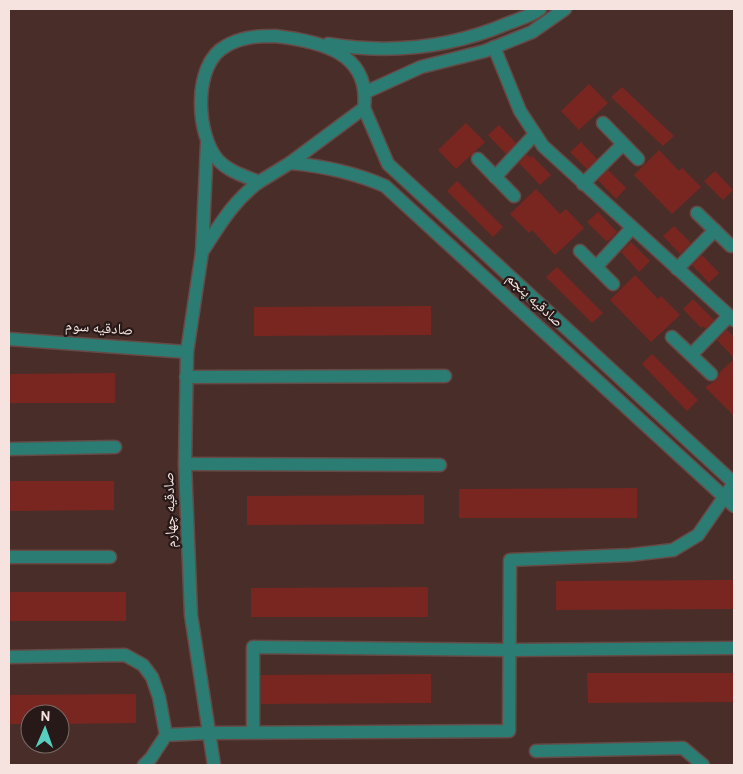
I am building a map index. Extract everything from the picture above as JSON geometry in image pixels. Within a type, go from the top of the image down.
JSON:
[{"type":"street","points":[[259,182],[232,171],[219,161],[207,144],[202,125],[203,76],[212,60],[225,46],[252,36],[302,39],[362,50],[424,48],[480,35],[540,9]]},
{"type":"street","points":[[366,92],[429,65],[494,47],[532,32],[565,9]]},
{"type":"street","points":[[202,252],[230,209],[243,194],[290,163],[364,108],[366,92],[363,78],[352,62],[329,48],[302,39]]},
{"type":"street","points":[[494,47],[520,111],[542,146],[732,318],[691,356]]},
{"type":"street","points":[[424,48],[429,65]]},
{"type":"street","name":"صادقیه پنجم","points":[[364,108],[388,164],[734,483]]},
{"type":"street","points":[[603,123],[638,159]]},
{"type":"street","points":[[495,177],[535,134]]},
{"type":"street","name":"صادقیه چهارم","points":[[207,144],[202,252],[187,352],[185,464],[191,615],[214,765]]},
{"type":"street","points":[[583,184],[623,144]]},
{"type":"street","points":[[478,159],[514,196]]},
{"type":"street","name":"صادقیه پنجم","points":[[290,163],[326,166],[355,173],[385,186],[734,506]]},
{"type":"street","points":[[385,186],[397,172]]},
{"type":"street","points":[[698,213],[731,246]]},
{"type":"street","points":[[596,267],[632,228]]},
{"type":"street","points":[[677,269],[715,230]]},
{"type":"street","points":[[580,250],[614,284]]},
{"type":"street","points":[[672,337],[710,374]]},
{"type":"street","name":"صادقیه سوم","points":[[9,339],[187,352]]},
{"type":"street","points":[[186,377],[445,376]]},
{"type":"street","points":[[9,449],[115,447]]},
{"type":"street","points":[[185,464],[440,465]]},
{"type":"street","points":[[166,735],[253,732],[510,730],[510,560],[630,555],[673,550],[698,535],[723,496],[734,483]]},
{"type":"street","points":[[9,557],[110,557]]},
{"type":"street","points":[[253,732],[253,647],[510,650],[734,648]]},
{"type":"street","points":[[9,657],[125,655],[143,665],[152,677],[159,697],[166,735],[151,758],[144,765]]},
{"type":"street","points":[[536,751],[683,748],[703,765]]},
{"type":"building","points":[[589,84],[608,103],[579,130],[561,111]]},
{"type":"building","points":[[622,87],[674,136],[663,146],[611,97]]},
{"type":"building","points":[[466,123],[485,142],[456,169],[438,150]]},
{"type":"building","points":[[499,125],[516,143],[506,154],[488,135]]},
{"type":"building","points":[[581,142],[597,159],[587,169],[570,152]]},
{"type":"building","points":[[659,150],[679,171],[682,168],[701,187],[672,214],[634,175]]},
{"type":"building","points":[[527,154],[530,158],[532,156],[551,175],[540,185],[519,163]]},
{"type":"building","points":[[608,170],[626,188],[616,199],[598,180]]},
{"type":"building","points":[[715,171],[733,190],[723,200],[704,181]]},
{"type":"building","points":[[457,181],[503,227],[493,237],[447,191]]},
{"type":"building","points":[[536,189],[560,214],[566,209],[584,228],[555,255],[532,230],[529,233],[510,214]]},
{"type":"building","points":[[598,212],[617,232],[606,241],[587,222]]},
{"type":"building","points":[[674,226],[691,243],[680,254],[663,236]]},
{"type":"building","points":[[631,242],[650,261],[639,272],[621,252]]},
{"type":"building","points":[[702,255],[719,273],[709,283],[692,265]]},
{"type":"building","points":[[557,267],[603,313],[592,323],[546,277]]},
{"type":"building","points":[[635,275],[658,299],[661,296],[680,315],[651,342],[610,300]]},
{"type":"building","points":[[693,299],[714,320],[705,329],[703,326],[701,328],[683,309]]},
{"type":"building","points":[[431,306],[431,335],[254,336],[254,307]]},
{"type":"building","points":[[727,330],[734,337],[734,358],[717,340]]},
{"type":"building","points":[[652,354],[698,400],[687,411],[642,364]]},
{"type":"building","points":[[734,359],[734,416],[705,387],[717,380],[720,372]]},
{"type":"building","points":[[115,373],[115,403],[9,403],[9,374]]},
{"type":"building","points":[[9,481],[114,481],[114,510],[9,511]]},
{"type":"building","points":[[637,488],[637,518],[459,518],[459,489]]},
{"type":"building","points":[[424,495],[424,524],[247,525],[247,496]]},
{"type":"building","points":[[733,580],[733,609],[556,610],[556,581]]},
{"type":"building","points":[[428,587],[428,617],[251,617],[251,588]]},
{"type":"building","points":[[9,592],[126,592],[126,621],[9,621]]},
{"type":"building","points":[[587,673],[734,673],[734,702],[588,703]]},
{"type":"building","points":[[431,674],[431,703],[261,704],[261,675]]},
{"type":"building","points":[[136,694],[136,723],[70,724],[70,704],[20,704],[20,724],[9,724],[9,695]]}]
